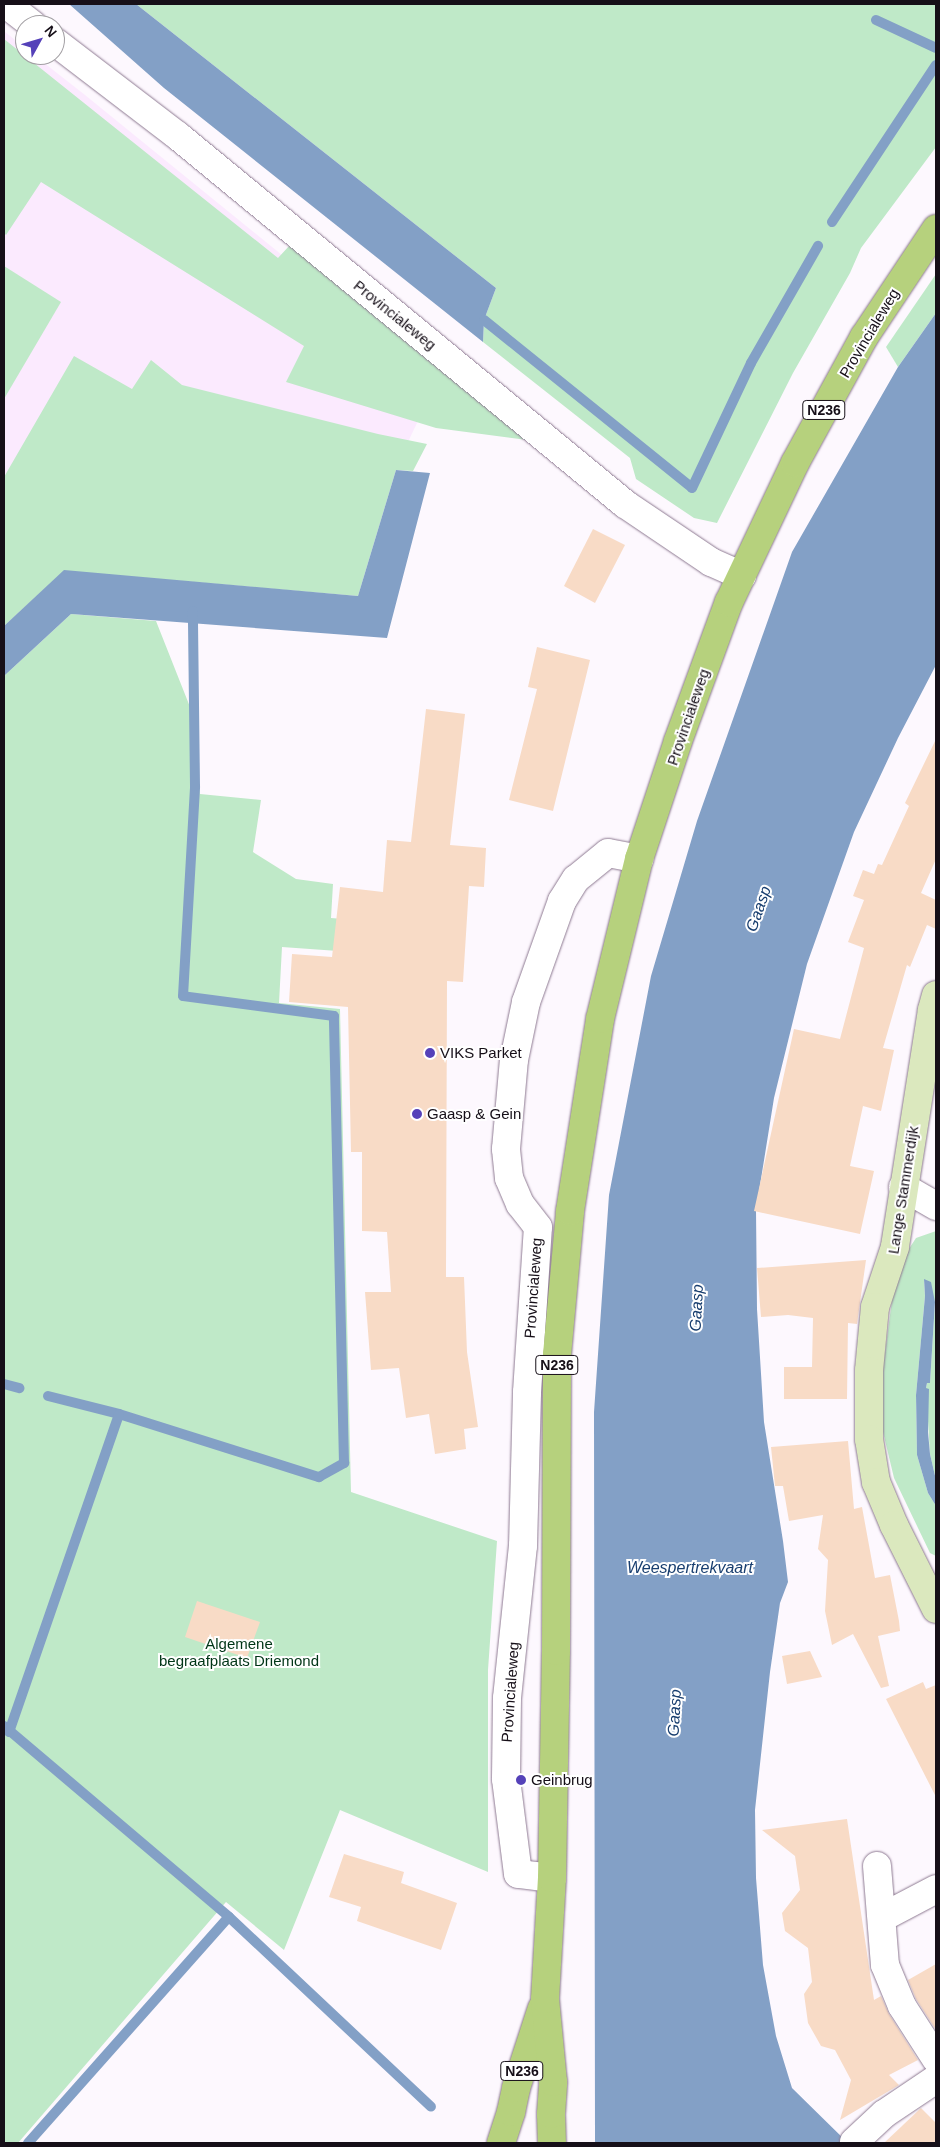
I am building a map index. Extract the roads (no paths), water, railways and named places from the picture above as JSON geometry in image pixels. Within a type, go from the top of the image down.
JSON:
[{"type":"main road","name":"Provincialeweg","points":[[552,2143],[553,2082],[545,1999],[552,1878],[556,1651],[557,1355],[570,1212],[600,1019],[639,859],[682,731],[729,602],[794,463],[864,337],[936,229]]},
{"type":"main road","name":"Provincialeweg","points":[[501,2143],[512,2112],[516,2088],[545,1999]]},
{"type":"street","points":[[6,4],[20,15]]},
{"type":"street","name":"Provincialeweg","points":[[65,50],[178,136],[625,504],[711,562],[742,576]]},
{"type":"street","name":"Provincialeweg","points":[[552,1878],[518,1874],[506,1779],[507,1698],[523,1546],[528,1375],[538,1227],[520,1204],[509,1178],[506,1149],[514,1060],[526,1002],[562,901],[576,879],[608,853],[639,859]]},
{"type":"street","name":"Lange Stammerdijk","points":[[936,996],[932,1010],[903,1187],[895,1247],[876,1307],[869,1371],[869,1439],[876,1482],[894,1525],[936,1609]]},
{"type":"street","points":[[903,1187],[936,1206]]},
{"type":"street","points":[[877,1866],[883,1917],[885,1965],[902,2006],[936,2059]]},
{"type":"street","points":[[883,1917],[936,1889]]},
{"type":"street","points":[[854,2142],[884,2114],[936,2079]]},
{"type":"water","points":[[69,4],[136,4],[496,288],[484,320],[483,342],[164,88]]},
{"type":"water","name":"Weespertrekvaart","points":[[936,313],[936,665],[898,738],[854,832],[807,964],[774,1098],[756,1210],[757,1309],[764,1422],[788,1582],[780,1603],[770,1672],[755,1810],[756,1878],[763,1965],[776,2036],[792,2088],[848,2143],[595,2143],[594,1412],[609,1195],[651,976],[697,821],[792,552],[898,367]]},
{"type":"water","points":[[396,470],[430,473],[387,638],[71,614],[4,676],[4,626],[64,570],[358,596]]},
{"type":"water","points":[[924,1279],[931,1282],[935,1302],[930,1383],[927,1383],[926,1388],[929,1389],[928,1432],[930,1454],[936,1480],[936,1506],[928,1493],[917,1455],[916,1395],[925,1296]]},
{"type":"waterway","points":[[876,20],[936,48]]},
{"type":"waterway","points":[[832,222],[936,65]]},
{"type":"waterway","points":[[484,320],[692,488],[751,363],[818,246]]},
{"type":"waterway","points":[[48,1396],[119,1414],[319,1477],[344,1463],[334,1016],[183,996],[195,786],[193,611]]},
{"type":"waterway","points":[[4,1384],[19,1388]]},
{"type":"waterway","points":[[9,1732],[119,1414]]},
{"type":"waterway","points":[[4,1726],[229,1917],[431,2107]]},
{"type":"waterway","points":[[28,2143],[229,1917]]},
{"type":"place","name":"VIKS Parket","points":[[430,1053]]},
{"type":"place","name":"Gaasp & Gein","points":[[417,1114]]},
{"type":"place","name":"Geinbrug","points":[[521,1780]]},
{"type":"water label","name":"Gaasp","points":[[759,909]]},
{"type":"water label","name":"Gaasp","points":[[697,1308]]},
{"type":"water label","name":"Gaasp","points":[[675,1713]]},
{"type":"park label","name":"Algemene begraafplaats Driemond","points":[[239,1652]]}]
